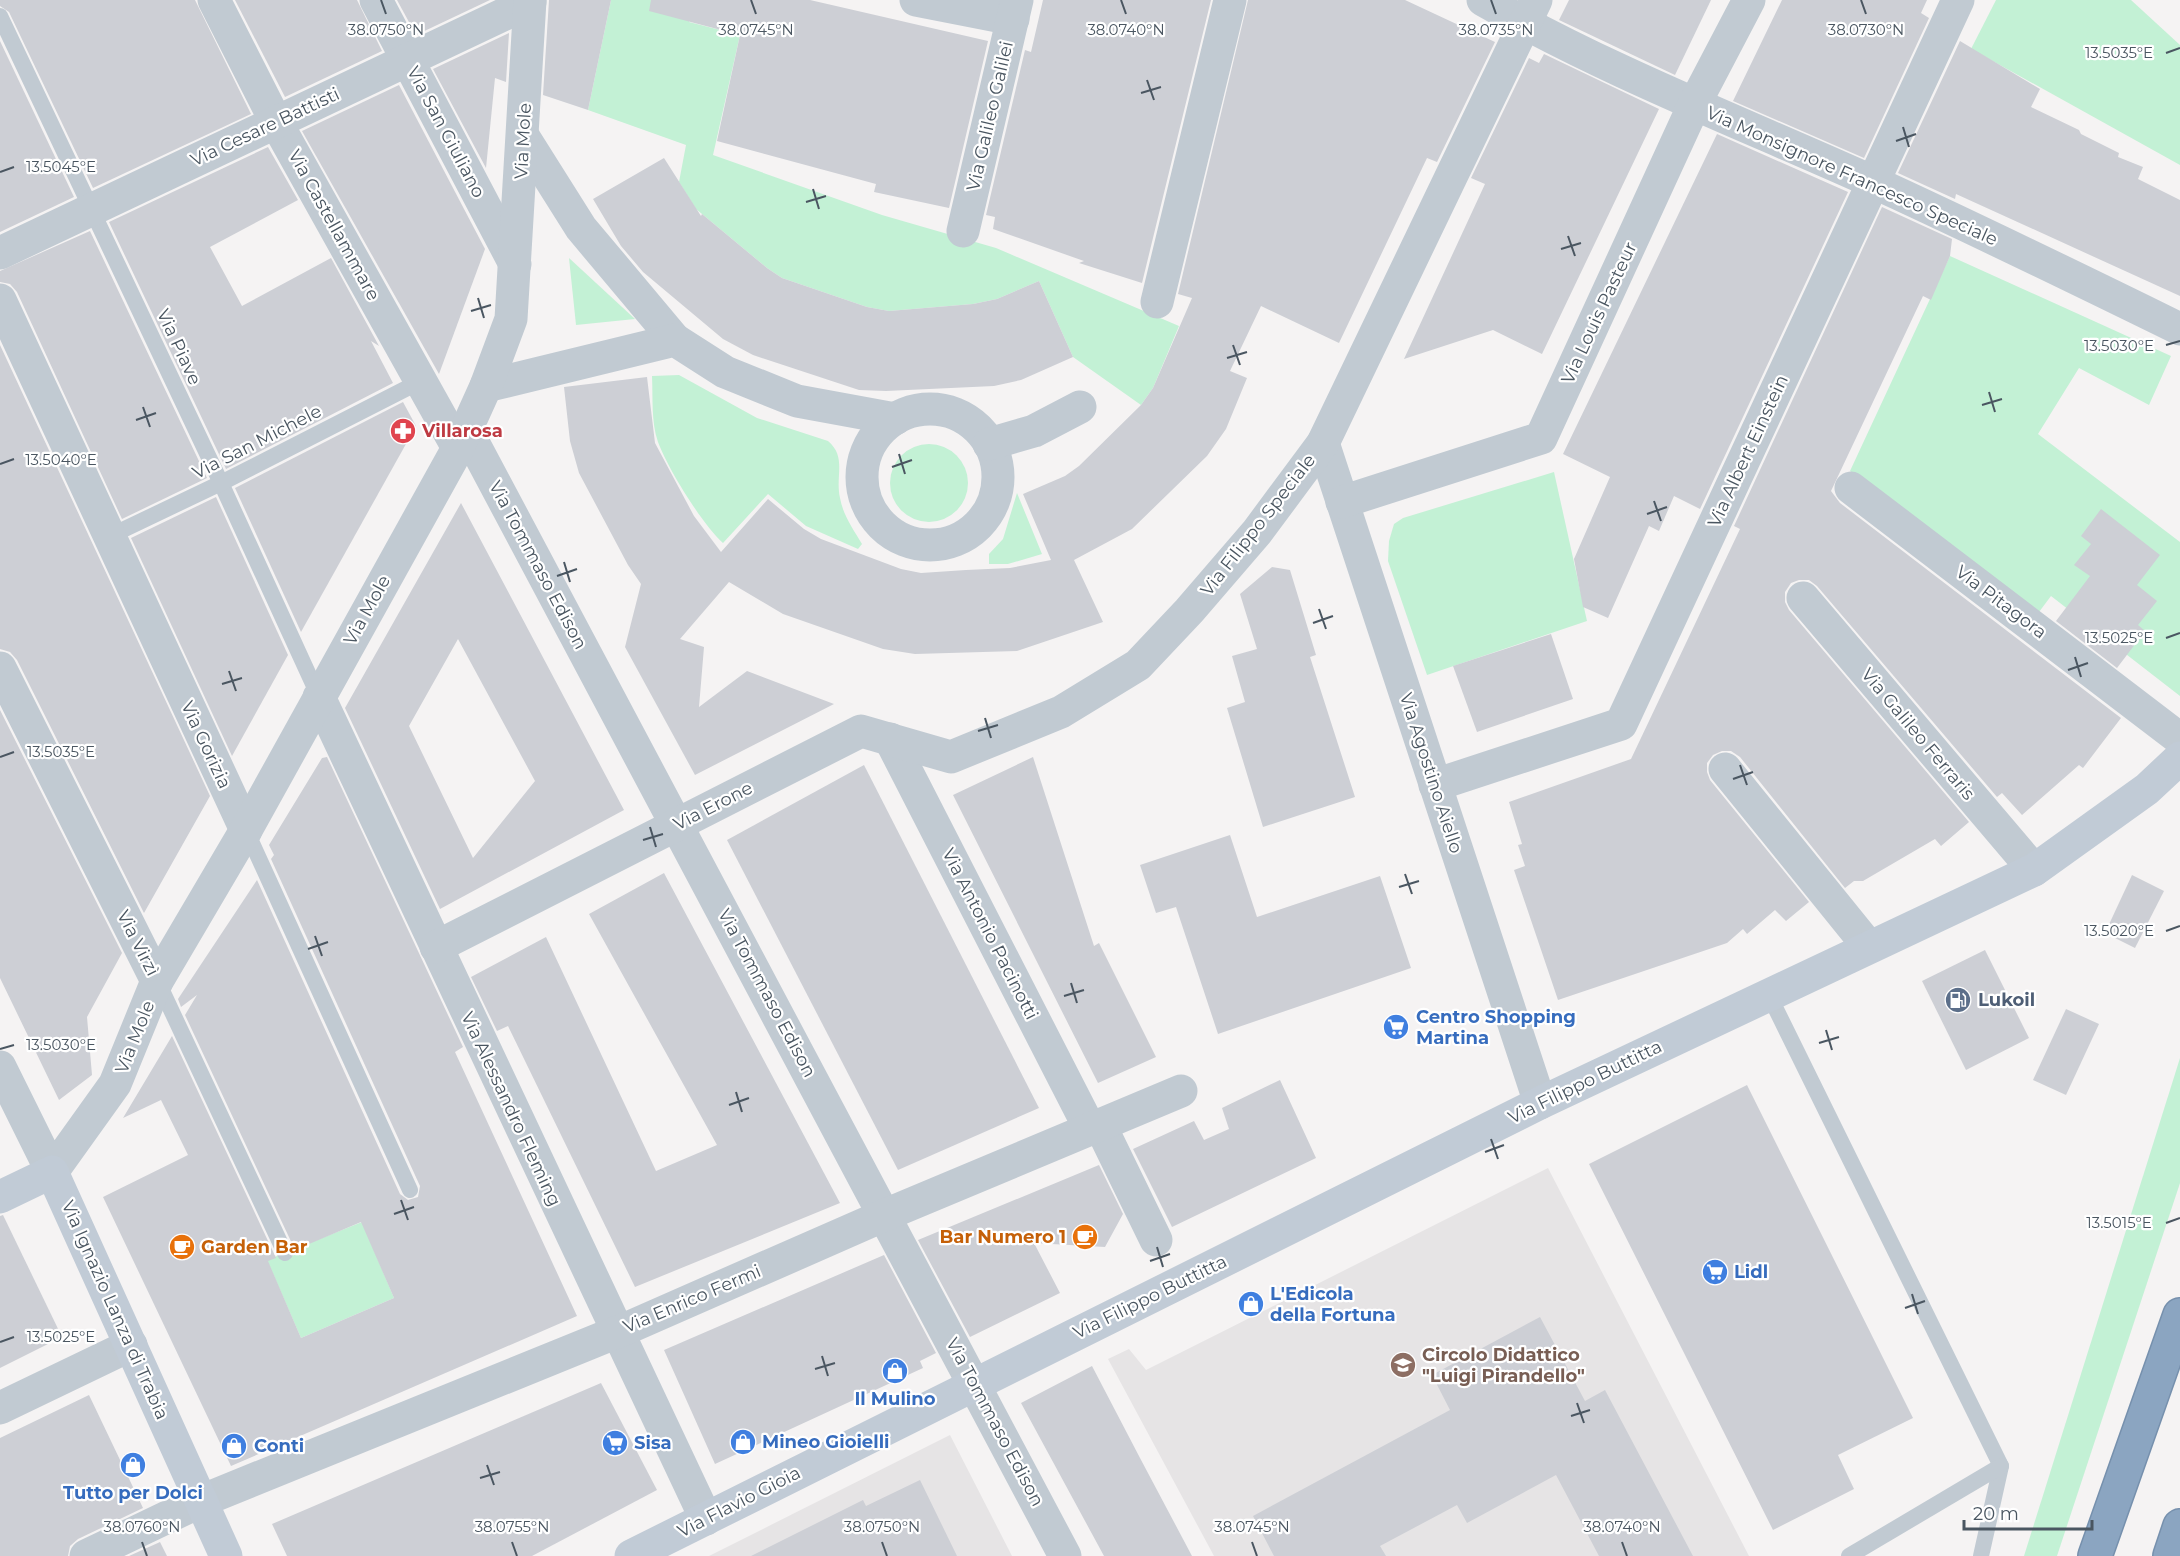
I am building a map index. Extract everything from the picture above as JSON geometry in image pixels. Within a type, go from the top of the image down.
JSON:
[{"type":"highway","points":[[2095,1556],[2180,1316]]},
{"type":"highway","points":[[2170,1556],[2180,1526]]},
{"type":"main road","name":"Via Filippo Buttitta","points":[[976,1384],[1540,1103],[2034,870],[2147,789],[2180,759]]},
{"type":"main road","points":[[0,1197],[52,1172]]},
{"type":"main road","name":"Via Ignazio Lanza di Trabia","points":[[52,1172],[225,1556]]},
{"type":"main road","name":"Via Flavio Gioia","points":[[632,1556],[976,1384]]},
{"type":"street","name":"Via Castellammare","points":[[214,0],[276,122],[420,381],[462,439]]},
{"type":"street","name":"Via San Giuliano","points":[[376,0],[515,264]]},
{"type":"street","points":[[916,0],[1015,10]]},
{"type":"street","points":[[1157,302],[1230,0]]},
{"type":"street","name":"Via Monsignore Francesco Speciale","points":[[1483,0],[1530,12],[1694,105],[1872,182],[2180,329]]},
{"type":"street","name":"Via Louis Pasteur","points":[[1342,502],[1541,438],[1694,105],[1749,0]]},
{"type":"street","name":"Via Albert Einstein","points":[[1435,785],[1621,724],[1958,0]]},
{"type":"street","name":"Via Cesare Battisti","points":[[0,254],[92,208],[530,1]]},
{"type":"street","name":"Via Mole","points":[[52,1172],[116,1084],[157,981],[246,830],[462,439],[486,386],[512,319],[530,1]]},
{"type":"street","name":"Via Galileo Galilei","points":[[963,231],[1015,10]]},
{"type":"street","name":"Via Filippo Speciale","points":[[876,735],[951,757],[1061,712],[1138,665],[1257,532],[1323,443],[1530,12]]},
{"type":"street","points":[[523,136],[581,228],[675,340],[726,372],[796,401],[895,418]]},
{"type":"street","name":"Via Gorizia","points":[[0,300],[246,830]]},
{"type":"street","points":[[486,386],[675,340]]},
{"type":"street","points":[[989,444],[1034,431],[1080,407]]},
{"type":"street","points":[[936,409],[957,415],[975,427],[989,444],[996,464],[997,486],[991,507],[979,524],[962,538],[940,545],[916,544],[894,536],[877,521],[866,500],[861,477],[865,454],[877,434],[895,418],[915,410],[936,409]]},
{"type":"street","name":"Via Tommaso Edison","points":[[462,439],[676,824],[976,1384],[1065,1556]]},
{"type":"street","name":"Via Agostino Aiello","points":[[1323,443],[1540,1103]]},
{"type":"street","name":"Via Pitagora","points":[[1851,488],[2180,739]]},
{"type":"street","name":"Via Galileo Ferraris","points":[[1803,598],[2034,870]]},
{"type":"street","name":"Via Virzì","points":[[0,668],[157,981]]},
{"type":"street","name":"Via Alessandro Fleming","points":[[319,697],[706,1520]]},
{"type":"street","name":"Via Erone","points":[[436,947],[676,824],[876,735]]},
{"type":"street","name":"Via Antonio Pacinotti","points":[[876,735],[1156,1240]]},
{"type":"street","points":[[1725,770],[1869,947]]},
{"type":"street","name":"Via Ignazio Lanza di Trabia","points":[[0,1067],[52,1172]]},
{"type":"street","name":"Via Enrico Fermi","points":[[86,1556],[201,1501],[616,1332],[885,1215],[1181,1091]]},
{"type":"street","points":[[0,1408],[131,1345]]},
{"type":"lane","name":"Via Piave","points":[[0,16],[221,483],[319,697]]},
{"type":"lane","name":"Via San Michele","points":[[110,536],[221,483],[420,381]]},
{"type":"lane","name":"Via Gorizia","points":[[246,830],[410,1190]]},
{"type":"lane","name":"Via Virzì","points":[[157,981],[285,1253]]},
{"type":"lane","points":[[1769,995],[2001,1466],[1981,1556]]},
{"type":"lane","points":[[1849,1556],[2001,1466]]},
{"type":"shaded area","name":"Circolo Didattico \"Luigi Pirandello\"","points":[[1548,1168],[1749,1556],[1214,1556],[1108,1359],[1129,1349],[1146,1370]]},
{"type":"shaded area","points":[[950,1435],[1012,1556],[709,1556]]},
{"type":"green space","points":[[611,0],[693,0],[689,22],[740,35],[713,155],[882,215],[996,248],[1179,326],[1153,388],[1141,405],[1073,357],[1039,281],[997,299],[973,304],[889,311],[867,307],[782,278],[767,268],[696,209],[679,182],[686,145],[588,110]]},
{"type":"green space","points":[[1996,0],[2131,0],[2180,45],[2180,165],[1971,49]]},
{"type":"green space","points":[[1950,256],[2171,356],[2149,405],[2079,368],[2038,434],[2180,542],[2180,696],[2051,596],[2036,616],[1850,471]]},
{"type":"green space","points":[[569,258],[635,319],[576,325]]},
{"type":"green space","points":[[679,375],[757,418],[828,441],[834,447],[839,460],[841,504],[862,544],[858,549],[806,526],[768,494],[723,543],[686,496],[658,442],[653,418],[652,376]]},
{"type":"green space","points":[[921,444],[937,444],[951,450],[962,461],[968,475],[968,491],[962,505],[951,516],[937,522],[921,522],[907,516],[896,505],[890,491],[890,475],[896,461],[907,450]]},
{"type":"green space","points":[[1554,472],[1587,621],[1427,675],[1388,561],[1389,541],[1394,524],[1403,518]]},
{"type":"green space","points":[[1017,493],[1042,554],[1008,564],[989,564],[989,554],[1003,539]]},
{"type":"green space","points":[[2180,1058],[2180,1183],[2057,1556],[2024,1556]]},
{"type":"green space","points":[[362,1222],[394,1298],[301,1338],[267,1260]]},
{"type":"building","points":[[0,0],[195,0],[251,114],[93,188],[9,12],[0,6]]},
{"type":"building","points":[[235,0],[357,0],[382,51],[285,97]]},
{"type":"building","points":[[397,0],[490,0],[416,35]]},
{"type":"building","points":[[549,0],[611,0],[588,110],[543,95]]},
{"type":"building","points":[[651,0],[810,0],[988,41],[949,208],[874,192],[876,184],[717,141],[740,35],[649,11]]},
{"type":"building","points":[[1043,0],[1211,0],[1142,283],[1079,263],[1084,261],[993,229],[995,217],[986,215],[1025,50],[1031,52]]},
{"type":"building","points":[[1248,0],[1405,0],[1495,42],[1437,162],[1427,158],[1339,343],[1261,306],[1230,371],[1247,378],[1226,429],[1207,456],[1132,529],[1074,560],[1103,622],[1017,651],[915,654],[883,649],[783,614],[729,582],[680,639],[704,647],[699,707],[747,671],[834,704],[695,775],[625,647],[641,584],[628,565],[579,473],[570,441],[564,387],[647,377],[655,443],[694,516],[721,552],[768,499],[804,529],[821,539],[901,569],[921,573],[1010,568],[1051,560],[1023,494],[1065,476],[1079,466],[1141,405],[1153,388],[1192,298],[1178,294]]},
{"type":"building","points":[[1569,0],[1711,0],[1675,75],[1559,20]]},
{"type":"building","points":[[1782,0],[1927,0],[1921,13],[1929,18],[1864,158],[1733,101]]},
{"type":"building","points":[[509,33],[506,82],[495,78],[486,168],[433,69]]},
{"type":"building","points":[[0,41],[74,197],[0,232]]},
{"type":"building","points":[[1960,41],[2040,89],[2031,107],[2079,130],[2081,134],[2119,153],[2118,157],[2143,167],[2138,179],[2180,200],[2180,296],[1956,194],[1955,199],[1898,173]]},
{"type":"building","points":[[1544,54],[1659,109],[1542,354],[1493,330],[1404,359],[1485,184],[1471,178],[1529,58],[1539,63]]},
{"type":"building","points":[[399,85],[485,249],[439,374],[302,131]]},
{"type":"building","points":[[1717,134],[1848,192],[1700,509],[1674,496],[1659,531],[1649,526],[1608,618],[1583,607],[1574,559],[1610,477],[1563,454]]},
{"type":"building","points":[[268,147],[298,200],[210,247],[242,306],[331,258],[379,346],[371,341],[393,383],[226,469],[109,222]]},
{"type":"building","points":[[664,158],[701,216],[702,214],[782,278],[867,307],[889,311],[973,304],[997,299],[1039,281],[1073,357],[1021,380],[994,386],[886,391],[859,390],[753,355],[723,339],[643,272],[621,246],[593,199]]},
{"type":"building","points":[[1882,207],[1952,239],[1950,256],[1931,300],[1923,296],[1831,491],[1840,503],[2121,718],[2083,768],[2079,765],[2022,815],[2002,793],[1997,797],[1817,586],[1809,580],[1791,583],[1785,592],[1785,602],[1789,610],[1969,822],[1941,846],[1935,839],[1863,881],[1854,881],[1845,888],[1740,757],[1731,751],[1722,751],[1713,755],[1707,763],[1710,780],[1809,902],[1786,921],[1775,910],[1747,934],[1743,929],[1727,943],[1558,1000],[1514,870],[1525,866],[1518,845],[1522,844],[1509,802],[1631,759],[1740,529],[1734,526]]},
{"type":"building","points":[[90,231],[207,478],[122,519],[17,292],[10,284],[0,282],[0,271]]},
{"type":"building","points":[[0,345],[210,796],[144,913],[17,660],[10,652],[0,649]]},
{"type":"building","points":[[403,402],[416,426],[301,632],[235,488]]},
{"type":"building","points":[[216,497],[288,655],[232,756],[131,538]]},
{"type":"building","points":[[461,503],[624,810],[440,909],[345,708]],"holes":[[[458,639],[535,781],[473,858],[409,726]]]},
{"type":"building","points":[[2101,509],[2160,555],[2137,585],[2157,601],[2138,625],[2145,631],[2117,668],[2056,621],[2090,576],[2074,565],[2091,544],[2081,536]]},
{"type":"building","points":[[1272,567],[1290,570],[1316,655],[1310,657],[1355,797],[1263,827],[1227,708],[1245,702],[1232,656],[1257,649],[1240,594]]},
{"type":"building","points":[[1551,634],[1573,699],[1477,732],[1453,666]]},
{"type":"building","points":[[0,710],[122,953],[87,1017],[92,1075],[59,1100],[0,978]]},
{"type":"building","points":[[327,757],[463,1047],[455,1052],[577,1316],[231,1466],[103,1197],[188,1155],[161,1100],[123,1118],[172,1036],[276,1258],[268,1261],[301,1338],[394,1298],[361,1222],[295,1250],[185,1015],[197,995],[181,1007],[178,999],[257,880],[400,1194],[408,1200],[418,1197],[420,1186],[271,859],[274,855],[269,845],[322,758]]},
{"type":"building","points":[[1033,757],[1094,946],[1099,943],[1156,1057],[1098,1083],[953,795]]},
{"type":"building","points":[[864,765],[1039,1108],[898,1170],[727,840]]},
{"type":"building","points":[[1230,835],[1257,917],[1380,876],[1411,968],[1218,1034],[1176,907],[1156,913],[1140,865]]},
{"type":"building","points":[[664,873],[840,1203],[635,1287],[508,1026],[497,1031],[471,977],[546,937],[656,1171],[717,1145],[589,914]]},
{"type":"building","points":[[2132,875],[2164,891],[2135,948],[2105,933]]},
{"type":"building","points":[[1985,950],[2029,1038],[1966,1070],[1922,981]]},
{"type":"building","points":[[2066,1009],[2099,1024],[2066,1095],[2033,1080]]},
{"type":"building","points":[[1280,1080],[1316,1158],[1172,1227],[1133,1149],[1194,1121],[1204,1140],[1229,1129],[1222,1108]]},
{"type":"building","points":[[1747,1085],[1913,1418],[1838,1455],[1854,1489],[1773,1530],[1589,1164]]},
{"type":"building","points":[[1099,1165],[1123,1214],[1105,1247],[1034,1243],[1060,1293],[970,1337],[918,1240]]},
{"type":"building","points":[[3,1215],[62,1337],[0,1368],[0,1216]]},
{"type":"building","points":[[884,1255],[936,1353],[920,1361],[923,1368],[715,1464],[664,1350]]},
{"type":"building","points":[[1540,1317],[1585,1401],[1605,1390],[1693,1556],[1599,1556],[1556,1475],[1467,1523],[1457,1505],[1380,1546],[1386,1556],[1274,1556],[1253,1516],[1450,1410],[1432,1375]]},
{"type":"building","points":[[1092,1366],[1192,1556],[1104,1556],[1021,1403]]},
{"type":"building","points":[[601,1383],[657,1490],[532,1556],[287,1556],[272,1524]]},
{"type":"building","points":[[89,1395],[143,1508],[78,1539],[70,1546],[68,1556],[0,1556],[0,1438]]},
{"type":"building","points":[[920,1480],[957,1556],[751,1556],[863,1500],[866,1506]]},
{"type":"building","points":[[160,1542],[167,1556],[129,1556]]},
{"type":"place","name":"Villarosa","points":[[403,431]]},
{"type":"place","name":"Lukoil","points":[[1958,1000]]},
{"type":"place","name":"Centro Shopping Martina","points":[[1396,1027]]},
{"type":"place","name":"Bar Numero 1","points":[[1085,1237]]},
{"type":"place","name":"Garden Bar","points":[[182,1247]]},
{"type":"place","name":"Lidl","points":[[1715,1272]]},
{"type":"place","name":"L'Edicola della Fortuna","points":[[1251,1304]]},
{"type":"place","name":"Circolo Didattico \"Luigi Pirandello\"","points":[[1403,1365]]},
{"type":"place","name":"Il Mulino","points":[[895,1371]]},
{"type":"place","name":"Mineo Gioielli","points":[[743,1442]]},
{"type":"place","name":"Sisa","points":[[615,1443]]},
{"type":"place","name":"Conti","points":[[234,1446]]},
{"type":"place","name":"Tutto per Dolci","points":[[133,1465]]}]
